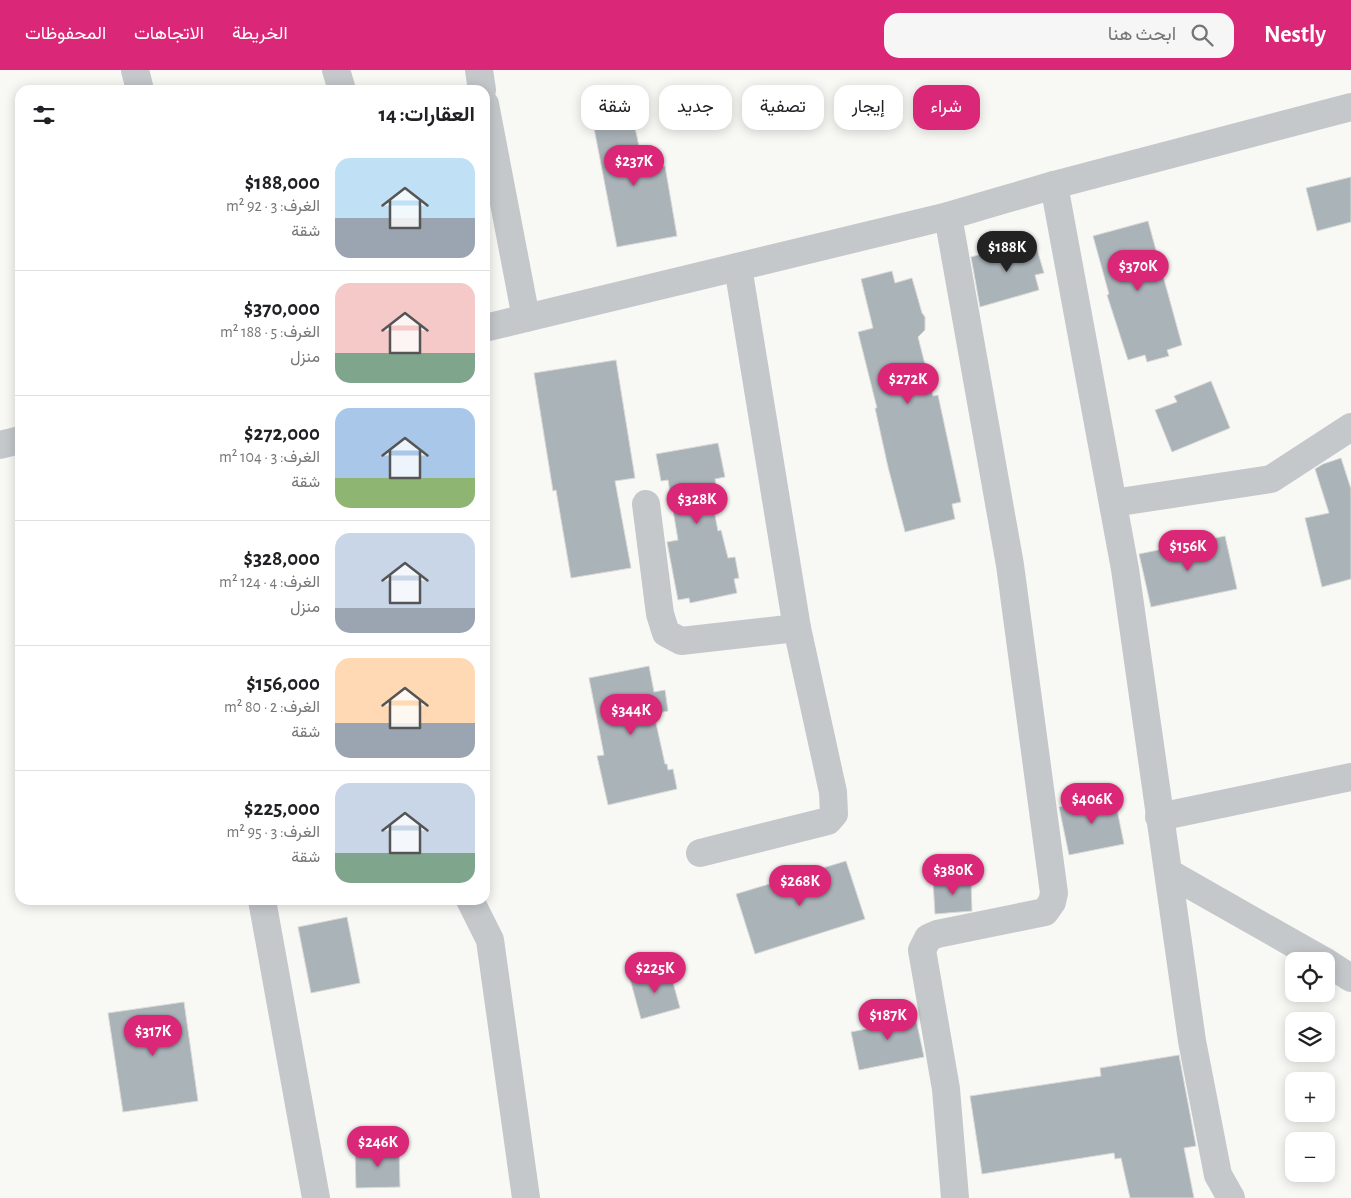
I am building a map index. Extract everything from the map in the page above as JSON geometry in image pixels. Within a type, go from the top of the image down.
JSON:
[{"type":"street","points":[[135,70],[139,85]]},
{"type":"street","points":[[336,70],[340,85]]},
{"type":"street","points":[[479,70],[481,85]]},
{"type":"street","points":[[490,327],[948,216],[1054,185],[1351,107]]},
{"type":"street","points":[[490,130],[526,318]]},
{"type":"street","points":[[1054,185],[1125,570],[1192,1041],[1218,1175],[1231,1198]]},
{"type":"street","points":[[948,216],[1010,566],[1054,893],[1052,902],[1045,912],[937,934],[928,938],[922,950],[946,1089],[955,1198]]},
{"type":"street","points":[[700,853],[828,821],[834,814],[833,792],[797,628],[738,267]]},
{"type":"street","points":[[1113,502],[1271,479],[1351,427]]},
{"type":"street","points":[[0,445],[15,441]]},
{"type":"street","points":[[646,504],[660,614],[666,633],[681,641],[797,628]]},
{"type":"street","points":[[1159,816],[1351,777]]},
{"type":"street","points":[[1169,873],[1307,952]]},
{"type":"street","points":[[263,905],[316,1198]]},
{"type":"street","points":[[472,905],[490,940],[526,1198]]},
{"type":"street","points":[[1335,968],[1351,978]]},
{"type":"building","points":[[594,130],[636,130],[641,156],[653,154],[657,166],[665,166],[677,236],[617,247]]},
{"type":"building","points":[[1351,177],[1351,222],[1317,231],[1306,188]]},
{"type":"building","points":[[1148,221],[1182,345],[1167,350],[1169,356],[1147,362],[1145,355],[1128,360],[1107,295],[1109,294],[1093,236]]},
{"type":"building","points":[[1034,239],[1044,273],[1035,275],[1039,290],[980,307],[971,257]]},
{"type":"building","points":[[892,271],[895,283],[912,278],[922,313],[925,317],[925,330],[918,337],[933,396],[938,395],[961,502],[952,504],[955,519],[905,532],[888,467],[875,408],[877,408],[858,332],[873,328],[861,279]]},
{"type":"building","points":[[616,360],[635,478],[615,481],[631,568],[571,578],[556,490],[553,491],[534,373]]},
{"type":"building","points":[[1211,381],[1230,428],[1172,452],[1155,410],[1177,402],[1174,396]]},
{"type":"building","points":[[718,443],[725,477],[715,479],[716,488],[710,490],[718,531],[721,530],[728,558],[735,557],[739,578],[734,579],[737,593],[690,603],[689,598],[678,600],[667,542],[678,540],[668,480],[661,481],[656,454]]},
{"type":"building","points":[[1341,458],[1351,489],[1351,579],[1322,587],[1305,518],[1329,513],[1315,469]]},
{"type":"building","points":[[1225,536],[1237,589],[1151,607],[1139,554]]},
{"type":"building","points":[[649,666],[654,692],[665,690],[668,711],[654,714],[665,764],[667,764],[668,770],[673,769],[677,789],[608,805],[597,756],[604,755],[589,678]]},
{"type":"building","points":[[1114,795],[1124,844],[1069,855],[1059,807]]},
{"type":"building","points":[[846,861],[865,919],[755,954],[736,894]]},
{"type":"building","points":[[971,880],[972,911],[935,914],[933,881]]},
{"type":"building","points":[[347,917],[360,983],[311,993],[298,927]]},
{"type":"building","points":[[669,968],[680,1008],[641,1019],[630,979]]},
{"type":"building","points":[[184,1002],[198,1101],[123,1112],[108,1013]]},
{"type":"building","points":[[914,1010],[924,1057],[859,1070],[851,1032],[871,1028],[869,1019]]},
{"type":"building","points":[[1179,1055],[1196,1146],[1184,1148],[1194,1198],[1130,1198],[1121,1158],[1115,1159],[1114,1153],[982,1174],[970,1096],[1101,1076],[1100,1068]]},
{"type":"building","points":[[399,1149],[400,1187],[356,1188],[355,1150]]}]
